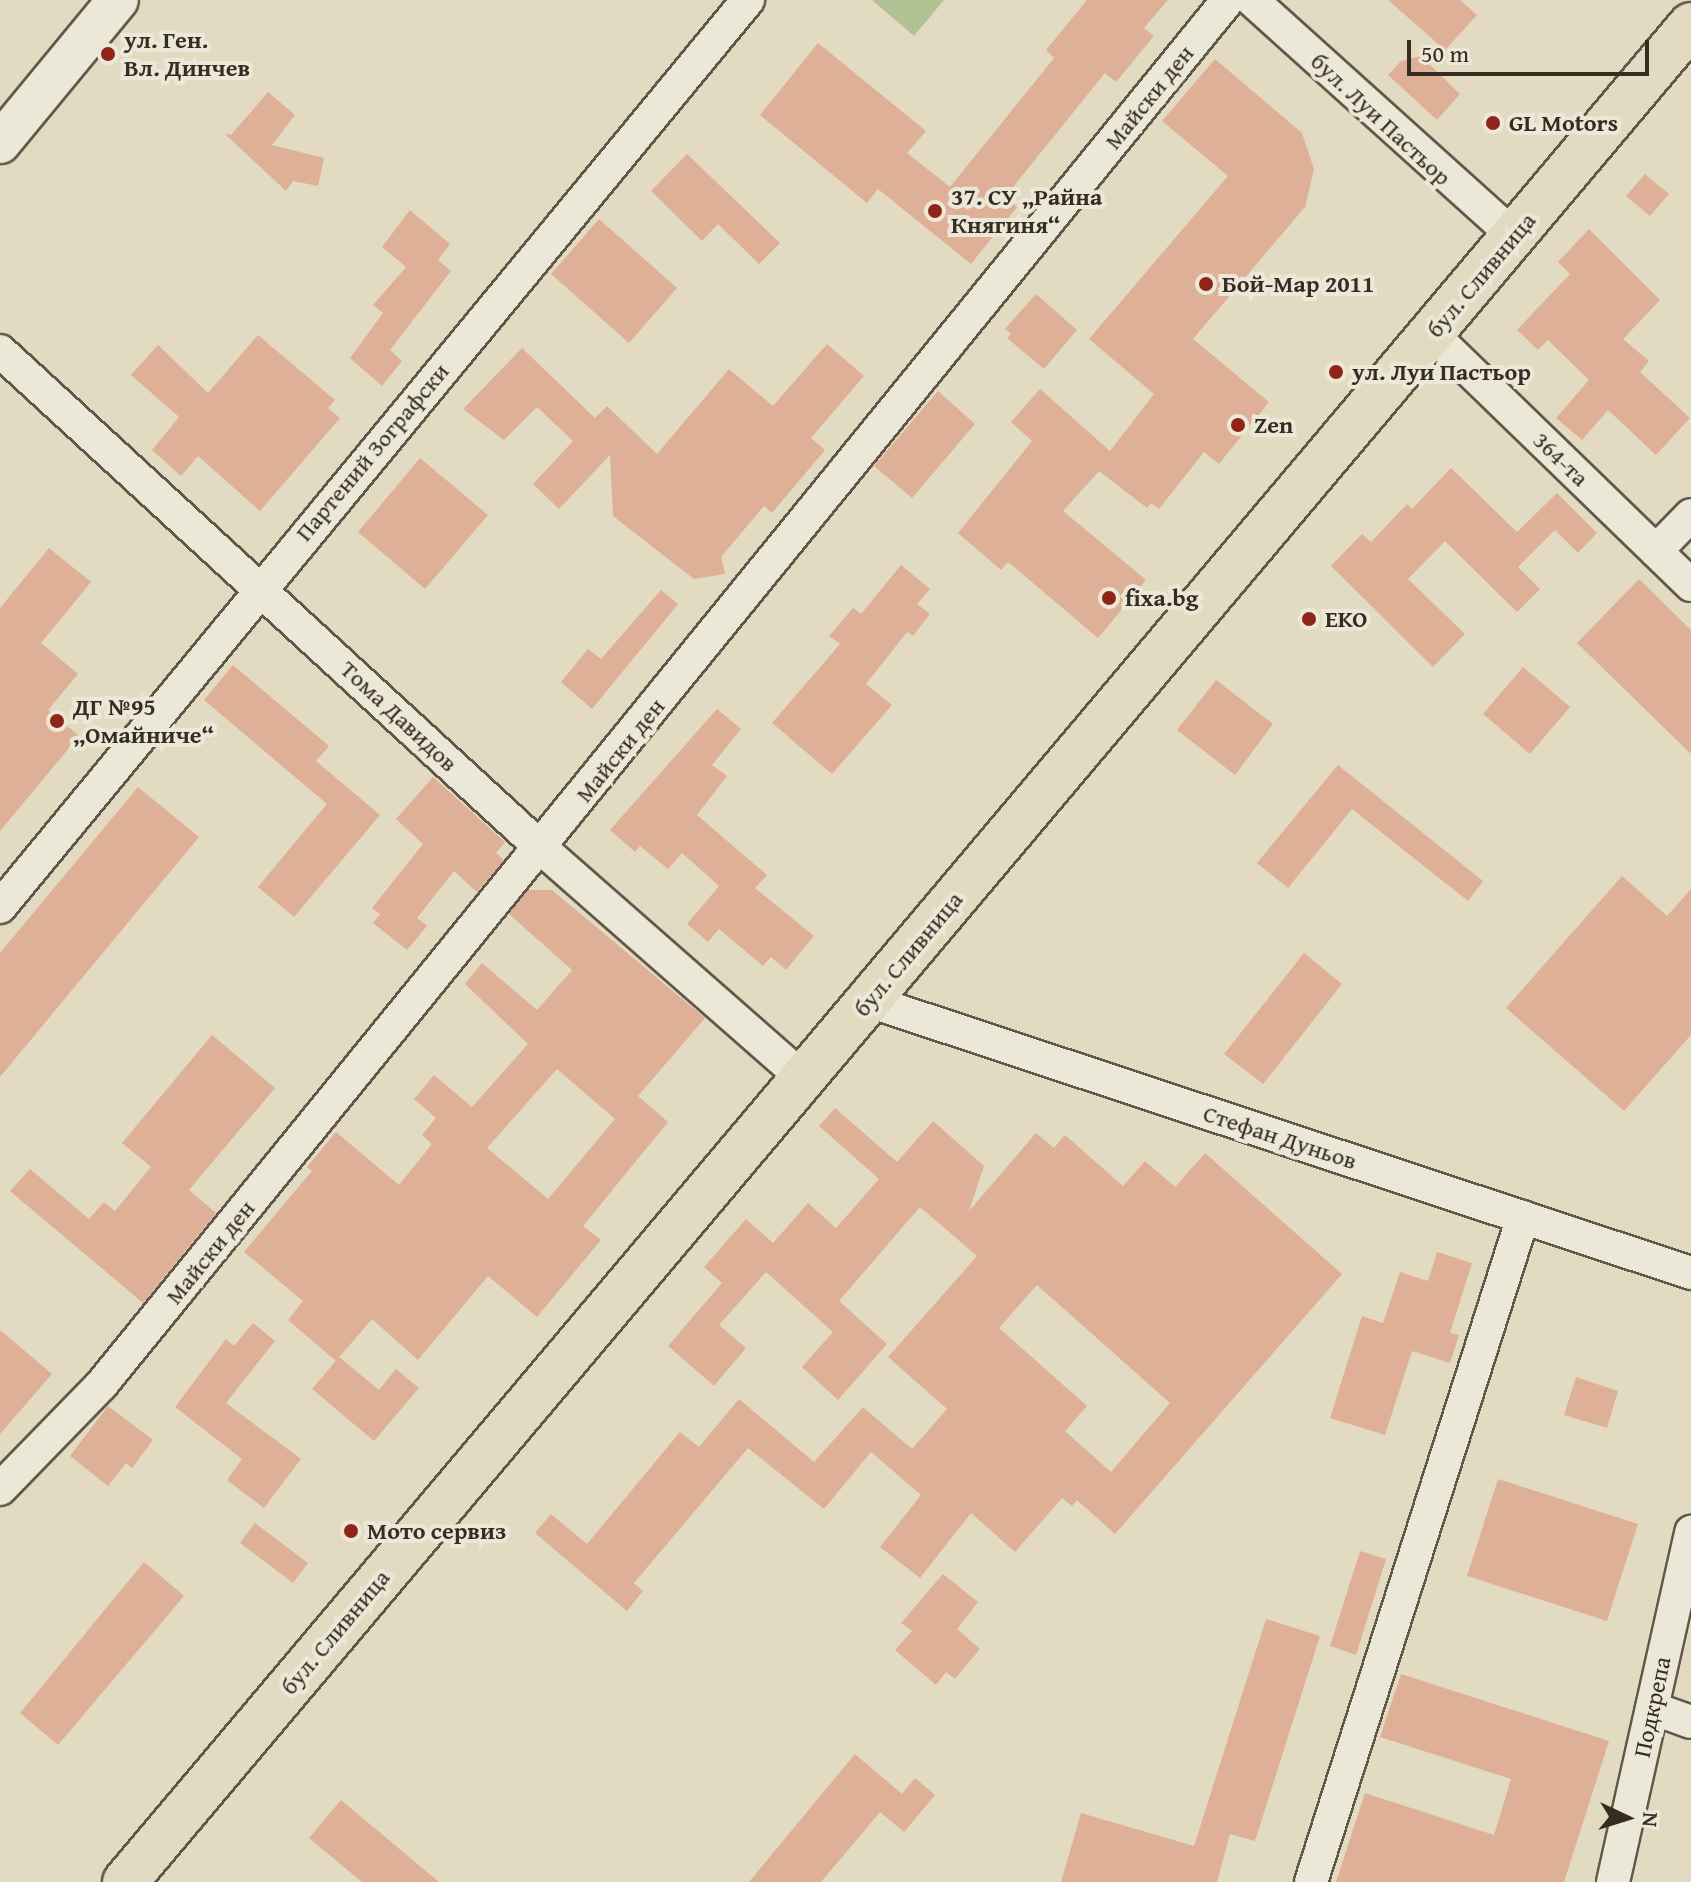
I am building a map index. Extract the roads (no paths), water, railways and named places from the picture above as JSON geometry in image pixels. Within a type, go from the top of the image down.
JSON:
[{"type":"main road","name":"бул. Сливница","points":[[125,1882],[1691,25]]},
{"type":"street","points":[[0,143],[118,0]]},
{"type":"street","name":"Партений Зографски","points":[[1,903],[748,0]]},
{"type":"street","name":"Майски ден","points":[[0,1489],[102,1384],[1228,0]]},
{"type":"street","name":"бул. Луи Пастьор","points":[[1252,0],[1513,235]]},
{"type":"street","name":"364-та","points":[[1431,333],[1691,585]]},
{"type":"street","name":"Тома Давидов","points":[[0,351],[541,848],[802,1077]]},
{"type":"street","points":[[1656,551],[1691,515]]},
{"type":"street","name":"Стефан Дуньов","points":[[869,1001],[1691,1273]]},
{"type":"street","points":[[1311,1882],[1523,1217]]},
{"type":"street","name":"Подкрепа","points":[[1613,1882],[1691,1532]]},
{"type":"street","points":[[1652,1708],[1691,1722]]},
{"type":"place","name":"ул. Ген. Вл. Динчев","points":[[108,54]]},
{"type":"place","name":"GL Motors","points":[[1493,123]]},
{"type":"place","name":"37. СУ „Райна Княгиня“","points":[[935,211]]},
{"type":"place","name":"Бой-Мар 2011","points":[[1206,284]]},
{"type":"place","name":"ул. Луи Пастьор","points":[[1336,372]]},
{"type":"place","name":"Zen","points":[[1238,425]]},
{"type":"place","name":"fixa.bg","points":[[1109,598]]},
{"type":"place","name":"EKO","points":[[1309,619]]},
{"type":"place","name":"ДГ №95 „Омайниче“","points":[[57,721]]},
{"type":"place","name":"Мото сервиз","points":[[351,1531]]}]
